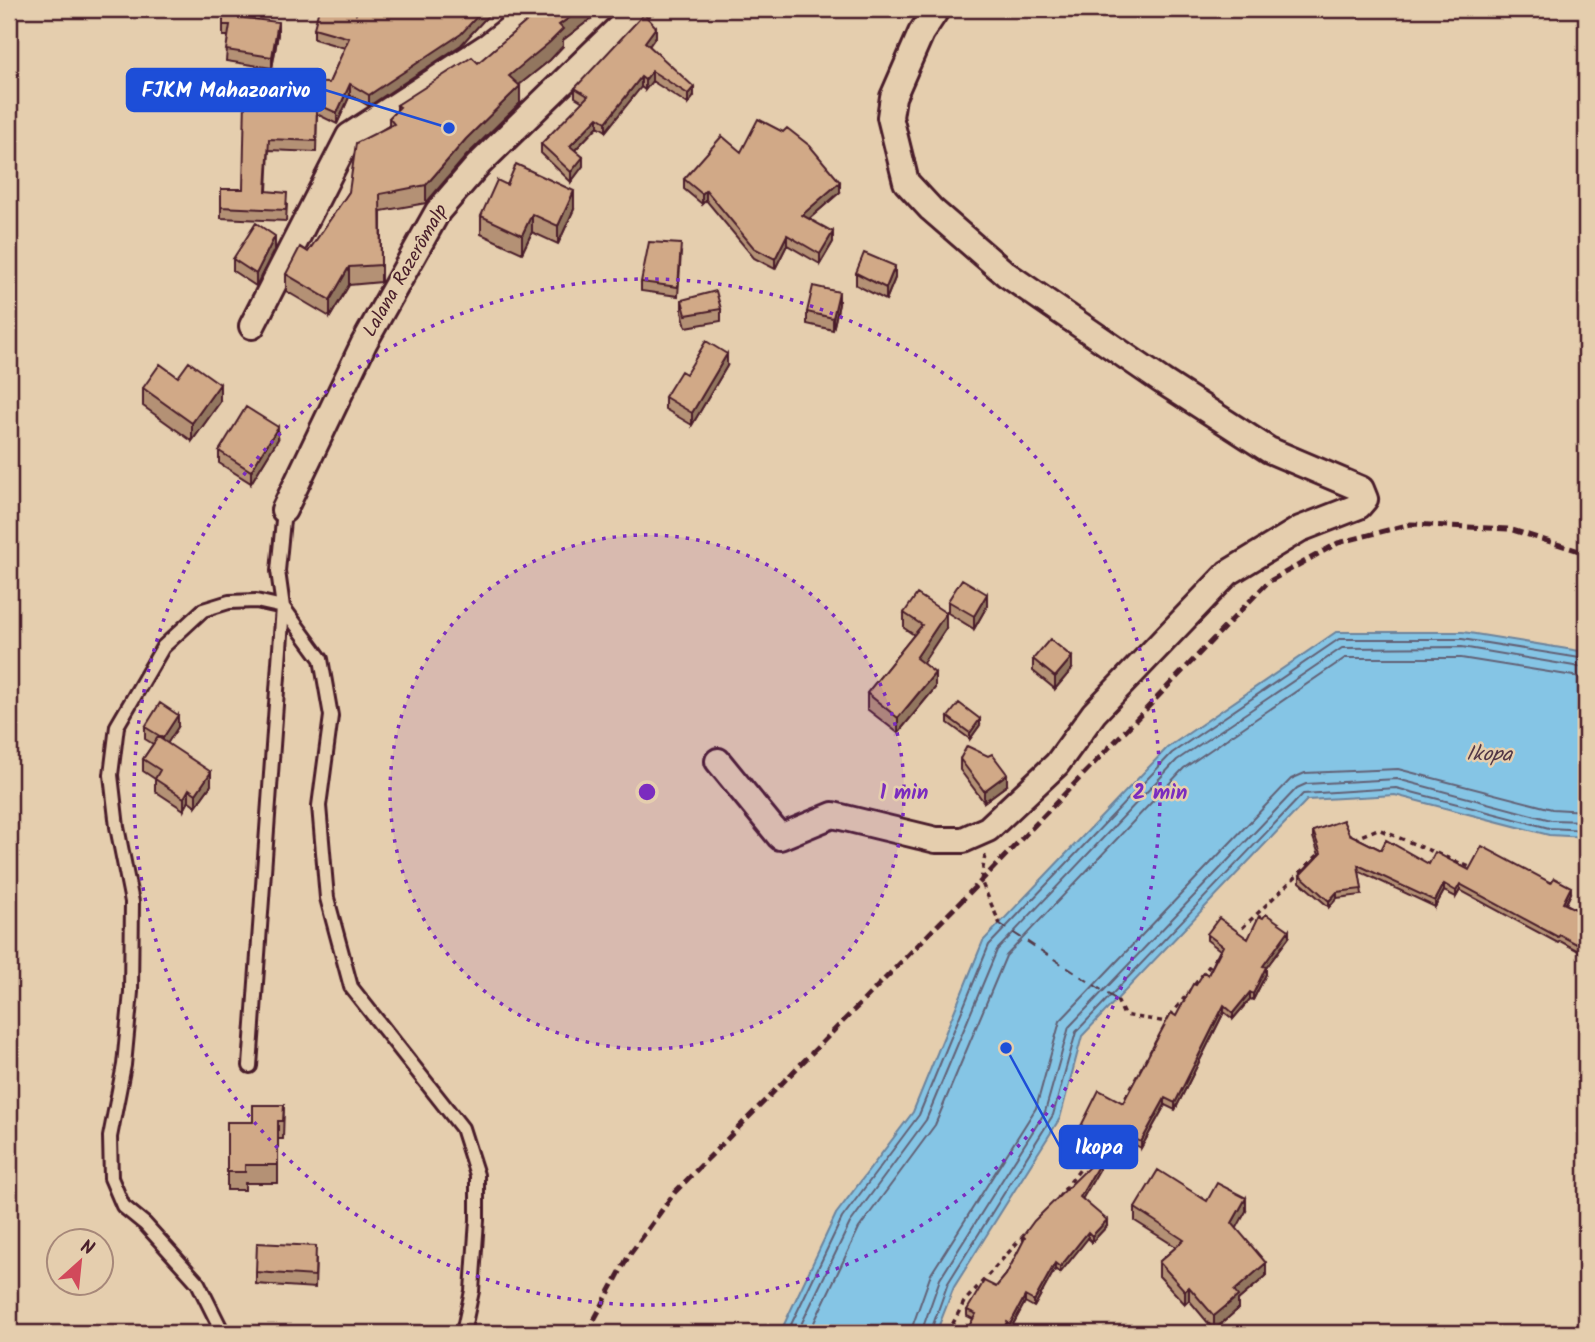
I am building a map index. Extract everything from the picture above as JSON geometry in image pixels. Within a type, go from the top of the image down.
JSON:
[{"type":"street","points":[[252,326],[349,136],[489,45],[535,9]]},
{"type":"street","name":"Lalana Razerômalp","points":[[284,510],[364,343],[438,211],[477,166],[638,9]]},
{"type":"street","points":[[718,761],[780,837],[833,815],[936,840],[963,840],[988,829],[1057,764],[1094,713],[1228,573],[1300,529],[1359,506],[1365,495],[1361,489],[1341,479],[1269,450],[1161,381],[1006,274],[931,209],[906,182],[890,117],[894,97],[921,33],[937,9]]},
{"type":"lane","points":[[250,1066],[283,607],[278,571],[284,510]]},
{"type":"lane","points":[[223,1333],[198,1283],[145,1224],[123,1206],[111,1178],[110,1137],[124,1065],[131,992],[132,902],[117,827],[111,775],[117,726],[163,647],[203,610],[229,602],[256,601],[283,607],[321,659],[331,716],[319,806],[327,898],[351,987],[462,1128],[477,1175],[472,1291],[463,1333]]},
{"type":"path","points":[[988,829],[981,881],[1000,924]]},
{"type":"path","points":[[1344,842],[1378,829],[1475,869]]},
{"type":"path","points":[[1233,937],[1322,851]]},
{"type":"path","points":[[1119,1110],[1167,1022],[1225,946]]},
{"type":"path","points":[[1117,1000],[1124,1015],[1167,1022]]},
{"type":"path","points":[[1051,1205],[1099,1145]]},
{"type":"path","points":[[948,1333],[964,1301],[1026,1233]]},
{"type":"water","points":[[1336,632],[1463,632],[1586,652],[1586,837],[1549,835],[1395,795],[1307,800],[1082,1036],[1060,1118],[954,1287],[936,1333],[780,1333],[836,1214],[913,1112],[983,941],[1167,748]]},
{"type":"building","points":[[223,9],[246,9],[245,18],[278,22],[272,57],[226,50],[230,25],[223,25]]},
{"type":"building","points":[[319,9],[354,9],[356,14],[359,9],[484,9],[461,34],[369,95],[350,84],[337,113],[317,104],[316,141],[269,139],[266,191],[287,193],[286,210],[221,207],[221,189],[243,189],[245,99],[288,102],[289,82],[329,83],[349,38],[314,28]]},
{"type":"building","points":[[537,9],[582,9],[559,25],[563,29],[509,76],[520,86],[466,139],[426,185],[380,194],[381,265],[349,267],[330,300],[286,274],[300,247],[308,252],[349,192],[356,143],[394,124],[389,118],[400,107],[397,105],[472,57],[478,63],[534,15],[532,13]]},
{"type":"building","points":[[644,14],[656,27],[645,42],[694,87],[688,94],[652,71],[645,80],[641,77],[606,122],[598,117],[570,146],[583,157],[571,172],[541,144],[588,96],[575,88]]},
{"type":"building","points":[[758,119],[783,132],[787,128],[810,146],[840,182],[802,215],[833,232],[820,254],[787,235],[775,259],[754,248],[706,190],[702,194],[684,179],[722,136],[741,152]]},
{"type":"building","points":[[516,164],[574,191],[558,226],[532,214],[522,235],[481,216],[497,180],[507,185]]},
{"type":"building","points":[[256,223],[275,236],[256,274],[233,259]]},
{"type":"building","points":[[649,242],[681,244],[678,287],[641,282]]},
{"type":"building","points":[[864,253],[895,266],[886,288],[856,273]]},
{"type":"building","points":[[813,286],[839,292],[833,318],[807,312]]},
{"type":"building","points":[[716,291],[721,309],[686,315],[682,300]]},
{"type":"building","points":[[706,341],[727,354],[692,413],[665,397],[681,371],[686,374]]},
{"type":"building","points":[[189,362],[220,384],[192,423],[143,388],[160,364],[178,377]]},
{"type":"building","points":[[246,407],[278,427],[251,471],[219,451]]},
{"type":"building","points":[[962,579],[987,594],[974,616],[948,601]]},
{"type":"building","points":[[917,594],[946,613],[916,658],[935,673],[898,718],[867,693],[922,625],[904,613]]},
{"type":"building","points":[[1050,639],[1072,657],[1055,677],[1033,659]]},
{"type":"building","points":[[160,703],[178,715],[163,738],[145,727]]},
{"type":"building","points":[[959,703],[980,719],[970,733],[948,717]]},
{"type":"building","points":[[158,737],[211,772],[196,794],[189,789],[184,798],[155,779],[160,770],[143,759]]},
{"type":"building","points":[[967,746],[988,756],[992,754],[1007,774],[984,791],[960,759]]},
{"type":"building","points":[[1343,820],[1349,834],[1381,850],[1386,840],[1429,864],[1435,852],[1469,870],[1482,846],[1551,883],[1554,878],[1571,887],[1563,903],[1586,914],[1586,949],[1560,935],[1558,937],[1460,884],[1456,891],[1444,884],[1435,901],[1358,865],[1362,889],[1337,892],[1329,901],[1300,875],[1321,853],[1313,831]]},
{"type":"building","points":[[9,832],[16,835],[9,852]]},
{"type":"building","points":[[1266,914],[1289,930],[1263,966],[1266,967],[1253,994],[1250,992],[1233,1013],[1224,1005],[1175,1103],[1165,1098],[1141,1142],[1132,1137],[1123,1153],[1079,1130],[1099,1090],[1123,1103],[1171,1013],[1176,1016],[1193,984],[1196,985],[1204,972],[1208,975],[1223,946],[1207,934],[1219,918],[1248,939],[1259,916],[1263,918]]},
{"type":"building","points":[[253,1105],[284,1105],[283,1121],[278,1121],[278,1165],[245,1165],[245,1172],[227,1172],[227,1122],[253,1122]]},
{"type":"building","points":[[1095,1161],[1099,1164],[1080,1197],[1107,1220],[1092,1236],[1088,1232],[1060,1267],[1055,1263],[1034,1301],[1025,1296],[1010,1324],[1007,1322],[1003,1329],[998,1327],[995,1333],[965,1333],[976,1314],[967,1310],[984,1281],[996,1287],[1006,1275],[1025,1238],[1023,1236],[1034,1221]]},
{"type":"building","points":[[1158,1170],[1207,1201],[1217,1183],[1246,1198],[1232,1223],[1266,1263],[1234,1291],[1238,1296],[1214,1316],[1189,1287],[1185,1291],[1159,1262],[1184,1240],[1135,1208]]},
{"type":"building","points":[[257,1243],[316,1246],[315,1276],[256,1272]]},
{"type":"ferry route","points":[[1000,924],[1117,1000]]},
{"type":"railway","points":[[587,1333],[628,1257],[675,1192],[981,881],[1268,582],[1338,543],[1411,524],[1509,529],[1586,553]]},
{"type":"place","name":"FJKM Mahazoarivo","points":[[449,128]]},
{"type":"place","name":"Ikopa","points":[[1006,1048]]}]
